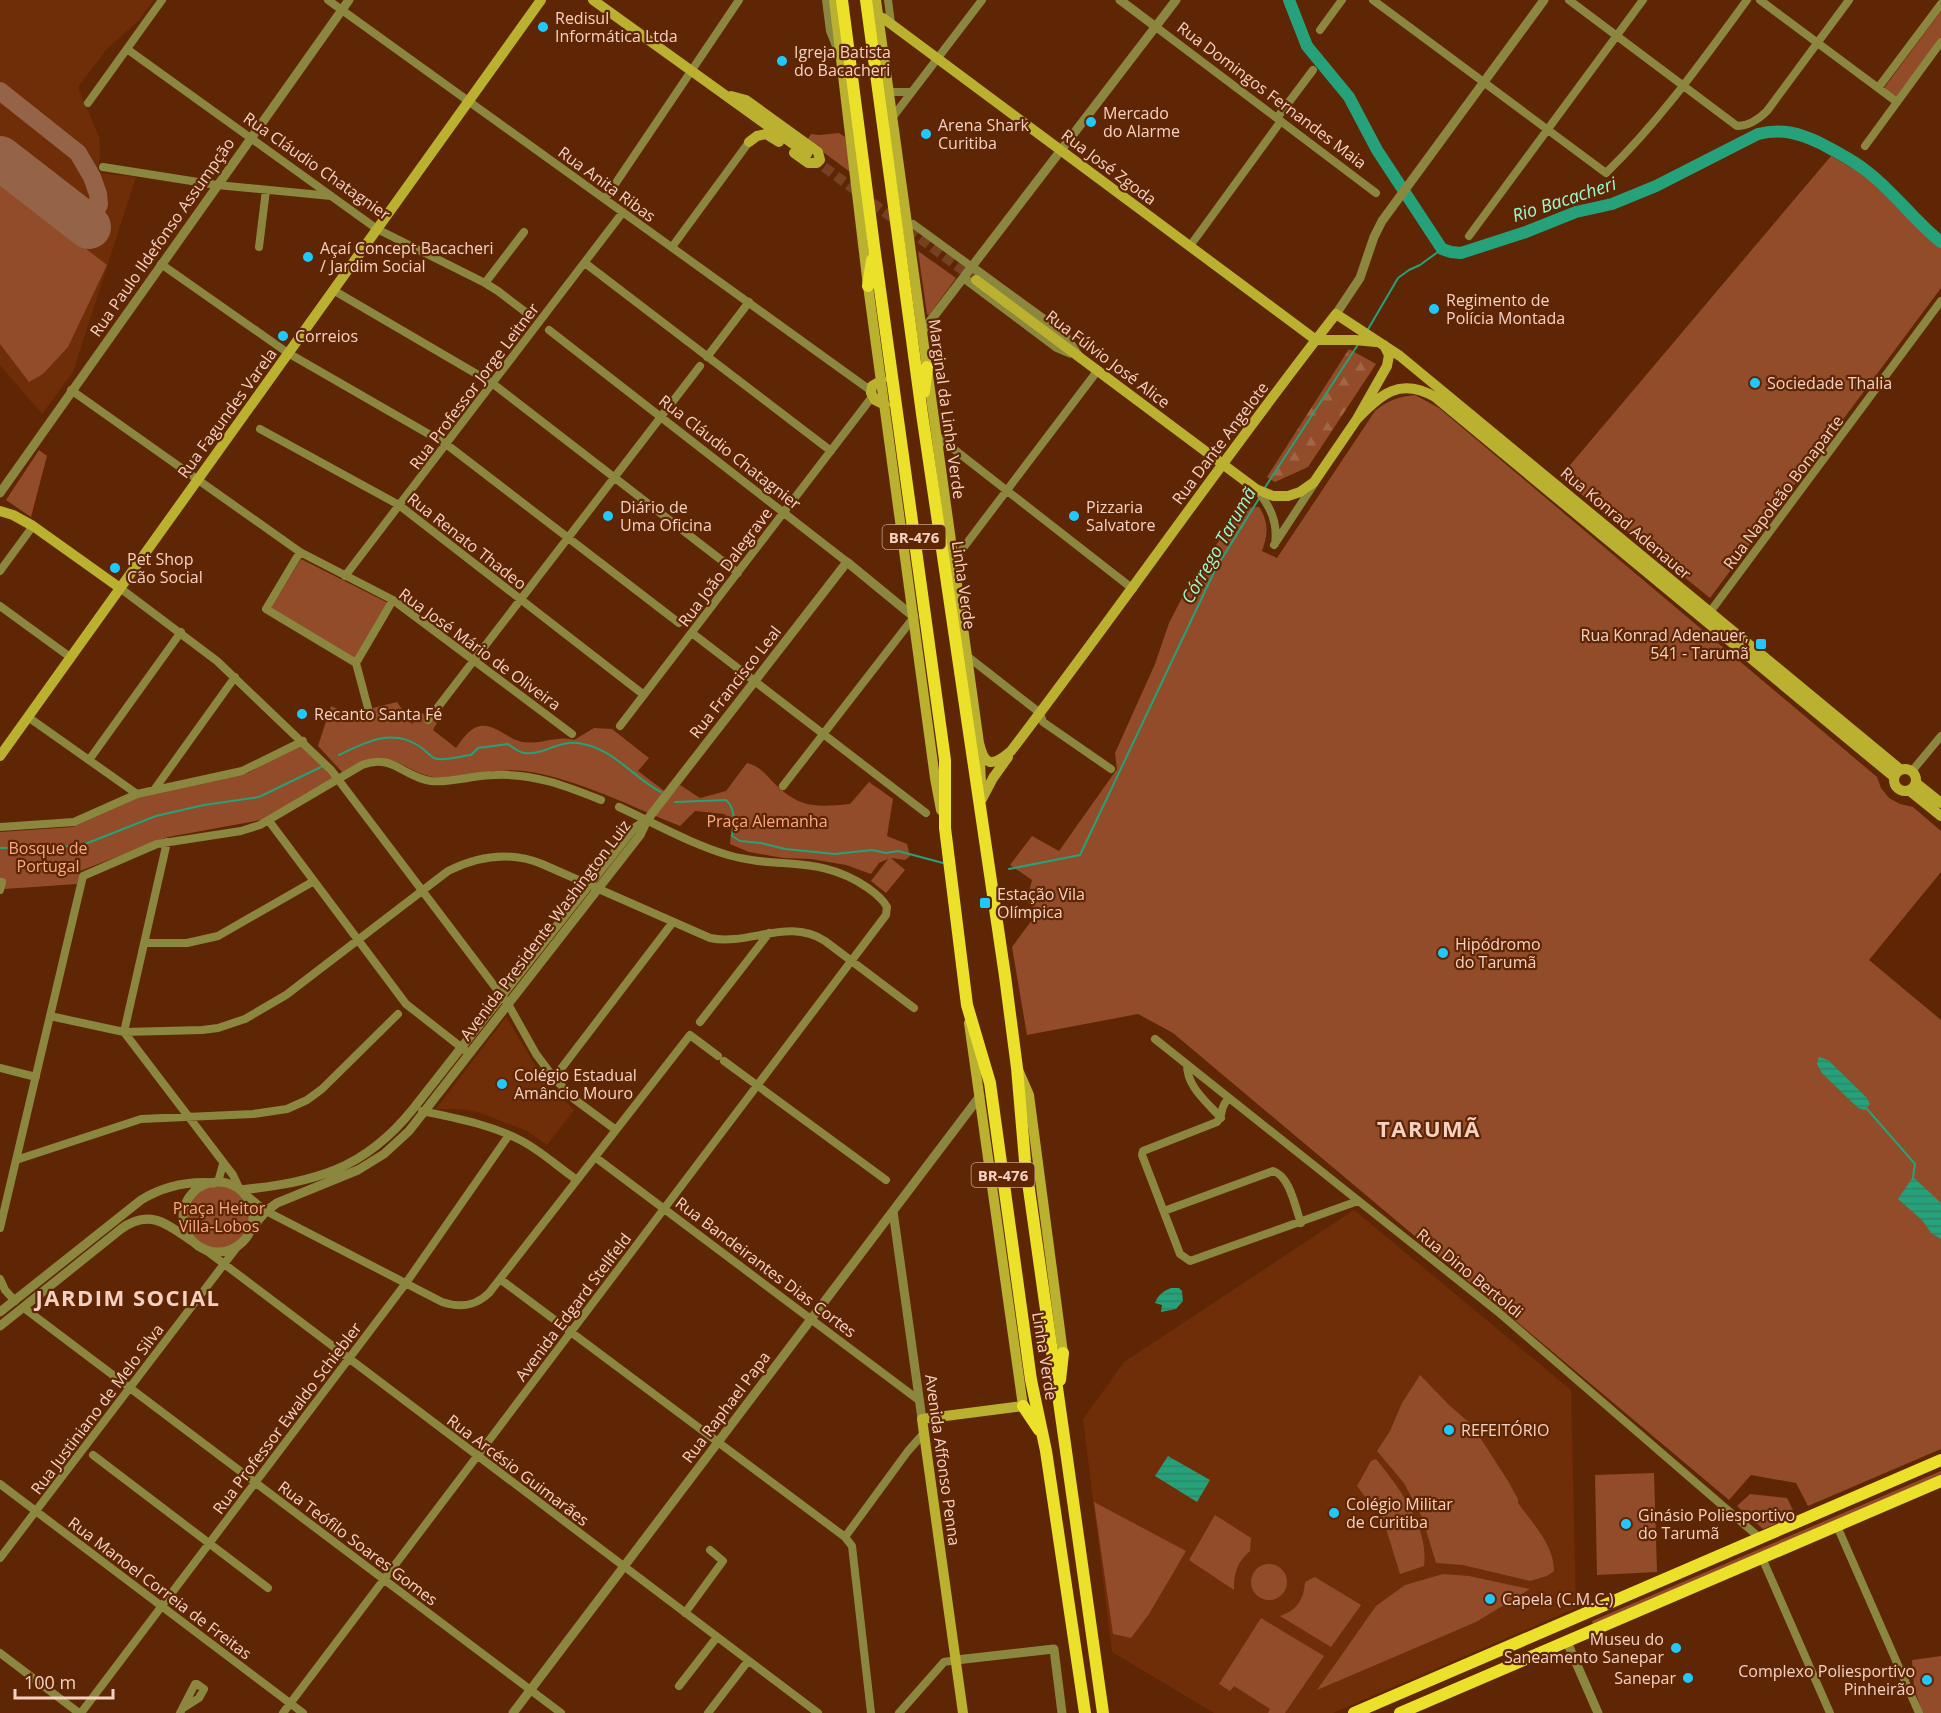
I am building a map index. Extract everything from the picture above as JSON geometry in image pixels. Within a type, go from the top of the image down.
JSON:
[{"type":"highway","name":"Linha Verde","points":[[842,0],[945,760],[945,828],[967,1005],[990,1083],[1029,1370],[1046,1451],[1085,1713]]},
{"type":"highway","name":"Linha Verde","points":[[866,0],[922,414],[1017,1068],[1025,1161],[1102,1713]]},
{"type":"highway","points":[[868,286],[874,246]]},
{"type":"highway","points":[[922,414],[927,367]]},
{"type":"highway","points":[[1058,1399],[1063,1353]]},
{"type":"highway","points":[[1023,1406],[1043,1436]]},
{"type":"highway","points":[[1354,1713],[1941,1460]]},
{"type":"highway","points":[[1400,1713],[1941,1481]]},
{"type":"highway","points":[[1528,1638],[1526,1649],[1534,1655]]},
{"type":"highway","points":[[1502,1649],[1512,1656],[1510,1666]]},
{"type":"main road","name":"Rua Fagundes Varela","points":[[0,756],[4,742],[28,717],[541,0]]},
{"type":"main road","points":[[593,0],[807,154]]},
{"type":"main road","points":[[834,0],[868,286],[935,778],[945,828]]},
{"type":"main road","name":"Marginal da Linha Verde","points":[[876,0],[979,743],[982,822]]},
{"type":"main road","name":"Rua José Zgoda","points":[[887,20],[1316,340]]},
{"type":"main road","points":[[728,96],[746,100],[818,152],[819,160],[817,163],[808,163],[766,134],[757,136],[749,142]]},
{"type":"main road","points":[[728,96],[740,112],[753,123],[754,134],[749,142]]},
{"type":"main road","name":"Rua Fúlvio José Alice","points":[[976,280],[1265,497]]},
{"type":"main road","points":[[1336,314],[1358,335]]},
{"type":"main road","name":"Rua Dante Angelote","points":[[982,799],[993,777],[1007,761],[1011,751],[1132,589],[1222,463],[1336,314]]},
{"type":"main road","points":[[1316,340],[1358,335]]},
{"type":"main road","name":"Rua Konrad Adenauer","points":[[1358,335],[1383,344],[1409,363],[1902,773]]},
{"type":"main road","points":[[1265,497],[1294,494],[1307,488],[1320,476],[1357,419],[1387,366],[1389,355],[1383,344]]},
{"type":"main road","points":[[882,380],[875,383],[871,393],[885,405]]},
{"type":"main road","name":"Rua Konrad Adenauer","points":[[1357,419],[1373,403],[1390,391],[1416,388],[1435,397],[1902,773]]},
{"type":"main road","points":[[0,511],[33,526],[120,588]]},
{"type":"main road","points":[[979,743],[982,756],[990,763],[1011,751]]},
{"type":"main road","points":[[1902,773],[1915,776],[1913,787],[1903,792],[1894,784],[1902,773]]},
{"type":"main road","points":[[1913,787],[1941,803]]},
{"type":"main road","points":[[1913,787],[1941,816]]},
{"type":"main road","name":"Linha Verde","points":[[967,1005],[1023,1406]]},
{"type":"main road","name":"Linha Verde","points":[[1017,1068],[1029,1095],[1063,1353]]},
{"type":"main road","points":[[922,1419],[1023,1406]]},
{"type":"main road","name":"Avenida Affonso Penna","points":[[922,1419],[963,1713]]},
{"type":"street","points":[[88,103],[162,0]]},
{"type":"street","name":"Rua Anita Ribas","points":[[328,0],[749,302],[871,393]]},
{"type":"street","name":"Rua Paulo Ildefonso Assumpção","points":[[0,493],[349,0]]},
{"type":"street","points":[[605,199],[739,0]]},
{"type":"street","points":[[826,0],[830,31],[842,59]]},
{"type":"street","points":[[887,20],[888,0]]},
{"type":"street","points":[[892,118],[982,0]]},
{"type":"street","name":"Rua Domingos Fernandes Maia","points":[[1120,0],[1376,193]]},
{"type":"street","points":[[921,333],[1176,0]]},
{"type":"street","points":[[1320,30],[1342,0]]},
{"type":"street","points":[[1373,0],[1606,173],[1642,136],[1684,86],[1747,0]]},
{"type":"street","name":"Rua Dante Angelote","points":[[1336,314],[1356,287],[1378,229],[1395,202],[1544,0]]},
{"type":"street","points":[[1569,0],[1737,126],[1753,122],[1767,111],[1849,0]]},
{"type":"street","points":[[1469,236],[1643,0]]},
{"type":"street","points":[[1760,0],[1897,102]]},
{"type":"street","points":[[1878,88],[1941,4]]},
{"type":"street","points":[[1865,146],[1941,42]]},
{"type":"street","name":"Rua Cláudio Chatagnier","points":[[128,48],[377,229],[485,283],[528,314]]},
{"type":"street","points":[[1190,246],[1313,70]]},
{"type":"street","points":[[889,92],[911,92]]},
{"type":"street","points":[[672,247],[749,142]]},
{"type":"street","points":[[103,167],[218,185],[333,197]]},
{"type":"street","points":[[259,247],[266,190]]},
{"type":"street","name":"Rua Professor Jorge Leitner","points":[[345,576],[623,212]]},
{"type":"street","points":[[913,224],[1064,334],[1078,356]]},
{"type":"street","points":[[485,283],[524,232]]},
{"type":"street","points":[[585,262],[831,451]]},
{"type":"street","points":[[161,264],[288,352],[446,444],[679,623]]},
{"type":"street","points":[[964,278],[1056,347],[1078,356]]},
{"type":"street","points":[[333,290],[492,383],[738,573]]},
{"type":"street","points":[[707,357],[749,302]]},
{"type":"street","name":"Rua Napoleão Bonaparte","points":[[1710,612],[1941,302]]},
{"type":"street","name":"Rua Cláudio Chatagnier","points":[[549,330],[847,562],[914,617]]},
{"type":"street","points":[[428,720],[700,366]]},
{"type":"street","points":[[954,560],[1098,370]]},
{"type":"street","name":"Rua José Mário de Oliveira","points":[[71,390],[300,552],[393,600],[572,734]]},
{"type":"street","name":"Rua João Dalegrave","points":[[620,726],[831,451],[871,393]]},
{"type":"street","name":"Rua Renato Thadeo","points":[[261,429],[399,505],[644,695]]},
{"type":"street","points":[[937,436],[1132,589]]},
{"type":"street","points":[[1265,497],[1274,520],[1274,545],[1320,476]]},
{"type":"street","points":[[0,571],[33,526]]},
{"type":"street","points":[[300,552],[266,609],[356,663],[368,708]]},
{"type":"street","name":"Rua Francisco Leal","points":[[647,820],[847,562]]},
{"type":"street","points":[[120,588],[181,632],[235,677],[340,779],[502,995],[536,1054],[554,1078],[574,1099],[616,1130]]},
{"type":"street","points":[[892,598],[903,599],[910,596]]},
{"type":"street","points":[[356,663],[393,600]]},
{"type":"street","points":[[0,606],[70,657]]},
{"type":"street","points":[[783,786],[914,617]]},
{"type":"street","points":[[89,760],[181,632]]},
{"type":"street","points":[[902,632],[916,632]]},
{"type":"street","points":[[692,633],[926,813]]},
{"type":"street","points":[[967,656],[1040,713],[1043,722],[1111,769]]},
{"type":"street","points":[[154,790],[235,677]]},
{"type":"street","points":[[28,717],[137,794]]},
{"type":"street","points":[[1902,773],[1941,736]]},
{"type":"street","points":[[0,827],[74,822],[137,794],[242,771],[303,741]]},
{"type":"street","points":[[0,1227],[83,876],[148,847],[241,831],[269,821],[362,765],[381,762],[395,765],[417,777],[431,781],[492,775],[533,777],[601,800]]},
{"type":"street","points":[[619,807],[647,820]]},
{"type":"street","name":"Avenida Presidente Washington Luiz","points":[[251,1229],[266,1210],[286,1199],[366,1166],[392,1147],[425,1111],[508,1004],[633,829],[647,820]]},
{"type":"street","name":"Avenida Edgard Stellfeld","points":[[283,1713],[884,918],[887,907],[882,900],[844,873],[813,865],[731,856],[647,820]]},
{"type":"street","points":[[269,821],[411,1009],[469,1054]]},
{"type":"street","points":[[124,1032],[167,842]]},
{"type":"street","points":[[50,1016],[124,1032],[201,1030],[218,1028],[238,1021],[275,1003],[448,872],[479,859],[503,856],[533,860],[702,936],[718,940],[742,939],[793,930],[810,932],[914,1008]]},
{"type":"street","points":[[145,943],[188,943],[218,936],[314,880]]},
{"type":"street","points":[[0,890],[1,882]]},
{"type":"street","name":"Avenida Presidente Washington Luiz","points":[[240,1190],[298,1182],[346,1165],[371,1151],[387,1138],[413,1109],[502,995],[593,887]]},
{"type":"street","points":[[554,1078],[673,922]]},
{"type":"street","points":[[700,1022],[769,933]]},
{"type":"street","points":[[16,1160],[129,1122],[150,1118],[266,1113],[297,1105],[322,1089],[398,1014]]},
{"type":"street","points":[[0,1326],[121,1229],[137,1220],[151,1219],[164,1223],[199,1246],[214,1252],[237,1247],[246,1239],[251,1229],[253,1218],[248,1198],[124,1032]]},
{"type":"street","points":[[0,1312],[133,1206],[150,1195],[176,1185],[198,1182],[230,1184],[266,1210],[442,1302],[465,1306],[485,1297],[500,1279],[690,1035],[886,1180]]},
{"type":"street","name":"Rua Dino Bertoldi","points":[[1155,1039],[1497,1311],[1760,1538]]},
{"type":"street","points":[[1187,1065],[1187,1075],[1192,1084],[1221,1118]]},
{"type":"street","points":[[0,1068],[36,1077]]},
{"type":"street","name":"Rua Raphael Papa","points":[[513,1713],[980,1096]]},
{"type":"street","points":[[1229,1098],[1221,1107],[1221,1118],[1217,1122],[1143,1151],[1142,1155],[1180,1254],[1190,1261],[1358,1201]]},
{"type":"street","points":[[413,1109],[482,1125],[509,1135],[535,1149],[577,1180]]},
{"type":"street","points":[[963,1120],[978,1116],[983,1123]]},
{"type":"street","name":"Rua Professor Ewaldo Schiebler","points":[[80,1713],[406,1283],[509,1135]]},
{"type":"street","name":"Rua Bandeirantes Dias Cortes","points":[[595,1157],[920,1401]]},
{"type":"street","points":[[216,1183],[223,1164]]},
{"type":"street","points":[[1164,1211],[1273,1171],[1286,1182],[1301,1223]]},
{"type":"street","points":[[199,1246],[188,1234],[184,1224],[184,1213],[187,1202],[194,1193],[203,1186],[216,1183]]},
{"type":"street","name":"Avenida Affonso Penna","points":[[893,1211],[922,1419]]},
{"type":"street","name":"Rua Arcésio Guimarães","points":[[199,1246],[818,1713]]},
{"type":"street","name":"Rua Justiniano de Melo Silva","points":[[0,1558],[237,1247]]},
{"type":"street","points":[[0,1279],[5,1290],[24,1308]]},
{"type":"street","points":[[500,1279],[845,1537],[852,1546],[871,1713]]},
{"type":"street","name":"Rua Teófilo Soares Gomes","points":[[24,1308],[561,1713]]},
{"type":"street","points":[[845,1537],[908,1451],[924,1433]]},
{"type":"street","points":[[93,1455],[268,1588]]},
{"type":"street","name":"Rua Manoel Correia de Freitas","points":[[0,1484],[303,1713]]},
{"type":"street","points":[[1837,1526],[1919,1713]]},
{"type":"street","points":[[685,1613],[723,1561],[710,1550]]},
{"type":"street","points":[[1762,1558],[1830,1713]]},
{"type":"street","points":[[680,1686],[717,1637]]},
{"type":"street","points":[[1567,1642],[1598,1713]]},
{"type":"street","points":[[899,1713],[944,1662],[1054,1649],[1062,1713]]},
{"type":"street","points":[[0,1653],[80,1713]]},
{"type":"street","points":[[708,1713],[748,1661]]},
{"type":"shaded area","points":[[0,0],[154,0],[139,20],[107,49],[78,87],[99,137],[100,158],[97,173],[136,177],[73,372],[42,414],[0,365]]},
{"type":"shaded area","name":"Colégio Estadual Amâncio Mouro","points":[[506,1017],[543,1078],[574,1110],[547,1145],[527,1131],[478,1112],[436,1109]]},
{"type":"shaded area","points":[[1819,1057],[1828,1060],[1867,1098],[1870,1104],[1865,1110],[1858,1108],[1822,1073],[1817,1064]]},
{"type":"shaded area","points":[[1913,1177],[1941,1203],[1941,1239],[1931,1233],[1923,1221],[1898,1199]]},
{"type":"shaded area","name":"Colégio Militar de Curitiba","points":[[1354,1210],[1571,1390],[1576,1608],[1333,1713],[1214,1713],[1112,1652],[1083,1419],[1124,1362]]},
{"type":"shaded area","points":[[1171,1288],[1179,1288],[1182,1291],[1183,1301],[1176,1309],[1161,1312],[1162,1305],[1155,1303],[1161,1294]]},
{"type":"shaded area","points":[[1168,1456],[1210,1480],[1197,1502],[1155,1476]]},
{"type":"green space","points":[[1941,11],[1941,37],[1897,97],[1884,88]]},
{"type":"green space","points":[[839,133],[845,137],[850,172],[807,140],[811,134]]},
{"type":"green space","name":"Sociedade Thalia","points":[[1831,156],[1859,172],[1889,195],[1914,224],[1941,248],[1941,288],[1710,598],[1560,477]]},
{"type":"green space","points":[[0,182],[107,265],[68,347],[43,374],[29,382],[0,344]]},
{"type":"green space","points":[[918,251],[956,278],[929,315],[927,314]]},
{"type":"green space","points":[[1349,349],[1376,364],[1308,467],[1275,482],[1267,477]]},
{"type":"green space","name":"Hipódromo do Tarumã","points":[[1415,395],[1439,408],[1877,777],[1881,788],[1889,798],[1913,807],[1941,831],[1941,872],[1869,960],[1941,1020],[1941,1449],[1808,1506],[1796,1483],[1751,1475],[1729,1500],[1173,1033],[1138,1014],[1027,1035],[1012,947],[1038,912],[1027,901],[1032,880],[1010,865],[1032,836],[1059,851],[1117,769],[1115,753],[1155,664],[1169,623],[1187,588],[1241,508],[1259,507],[1265,518],[1266,529],[1262,551],[1277,558],[1375,411],[1393,400]]},
{"type":"green space","points":[[39,450],[47,456],[31,517],[6,500]]},
{"type":"green space","points":[[301,559],[388,603],[355,658],[271,608]]},
{"type":"green space","name":"Praça Alemanha","points":[[397,702],[412,724],[422,713],[437,723],[433,730],[456,748],[469,732],[480,726],[490,727],[514,739],[526,742],[560,738],[574,740],[594,728],[612,729],[649,758],[638,771],[671,796],[680,785],[700,798],[726,791],[747,763],[762,770],[783,791],[800,802],[808,804],[827,806],[850,804],[869,782],[893,799],[887,836],[907,844],[910,856],[905,860],[891,858],[905,870],[886,893],[871,881],[888,859],[879,863],[871,874],[846,865],[749,852],[730,844],[732,822],[724,814],[695,811],[680,826],[584,786],[524,771],[433,777],[421,774],[395,761],[380,760],[366,763],[344,774],[318,746],[331,706],[364,721],[373,708]]},
{"type":"green space","name":"Bosque de Portugal","points":[[303,744],[334,780],[267,819],[168,837],[80,871],[77,884],[4,889],[0,878],[0,832],[73,827],[141,796],[248,773]]},
{"type":"green space","name":"Praça Heitor Villa-Lobos","points":[[212,1186],[224,1186],[240,1195],[247,1205],[249,1217],[247,1229],[240,1239],[224,1248],[212,1248],[201,1243],[192,1234],[187,1223],[187,1211],[192,1200],[201,1191]]},
{"type":"green space","points":[[1420,1375],[1472,1425],[1508,1481],[1518,1503],[1547,1544],[1554,1571],[1547,1576],[1530,1581],[1463,1565],[1436,1563],[1422,1517],[1404,1483],[1377,1451],[1390,1431],[1402,1403]]},
{"type":"green space","points":[[1376,1459],[1403,1495],[1422,1537],[1424,1566],[1400,1574],[1384,1522],[1357,1486],[1371,1461]]},
{"type":"green space","points":[[1941,1471],[1941,1476],[1593,1625],[1592,1621]]},
{"type":"green space","name":"Ginásio Poliesportivo do Tarumã","points":[[1654,1473],[1657,1572],[1597,1575],[1595,1475]]},
{"type":"green space","points":[[1750,1494],[1787,1498],[1796,1516],[1763,1529],[1737,1506]]},
{"type":"green space","points":[[1094,1502],[1186,1551],[1149,1614],[1131,1638],[1113,1634]]},
{"type":"green space","points":[[1215,1515],[1251,1538],[1250,1551],[1237,1568],[1234,1590],[1189,1560]]},
{"type":"green space","points":[[1269,1564],[1281,1570],[1287,1582],[1281,1594],[1269,1600],[1257,1594],[1251,1582],[1257,1570]]},
{"type":"green space","points":[[1443,1574],[1469,1576],[1530,1589],[1476,1622],[1317,1690],[1376,1606],[1405,1585]]},
{"type":"green space","points":[[1315,1577],[1361,1605],[1331,1647],[1280,1616],[1295,1608],[1303,1594],[1305,1582]]},
{"type":"green space","points":[[1261,1618],[1324,1656],[1285,1713],[1268,1713],[1270,1709],[1234,1686],[1230,1691],[1219,1684]]},
{"type":"green space","name":"Complexo Poliesportivo Pinheirão","points":[[1941,1656],[1941,1713],[1922,1713],[1914,1686],[1912,1660]]},
{"type":"waterway","name":"Rio Bacacheri","points":[[1289,0],[1307,46],[1349,97],[1377,150],[1442,249],[1461,253],[1526,232],[1576,212],[1612,204],[1656,186],[1758,134],[1774,131],[1790,132],[1805,137],[1854,162],[1884,186],[1941,242]]},
{"type":"waterway","name":"Córrego Tarumã","points":[[1367,331],[1398,278],[1442,249]]},
{"type":"waterway","name":"Córrego Tarumã","points":[[1264,489],[1359,343]]},
{"type":"waterway","name":"Córrego Tarumã","points":[[1009,869],[1080,855],[1216,568],[1260,497]]},
{"type":"waterway","name":"Córrego Tarumã","points":[[339,755],[369,742],[389,738],[409,741],[434,758],[442,759],[471,755],[478,748],[508,744],[520,752],[531,753],[564,744],[578,743],[602,751],[661,792]]},
{"type":"waterway","name":"Córrego Tarumã","points":[[0,848],[80,846],[156,816],[204,805],[259,797],[323,766]]},
{"type":"waterway","name":"Córrego Tarumã","points":[[675,802],[726,800],[734,816],[732,836],[740,841],[785,849],[835,854],[872,850],[886,853],[898,851],[943,863]]},
{"type":"waterway","points":[[1867,1109],[1915,1164],[1913,1177]]},
{"type":"taxiway","points":[[0,91],[78,153],[92,177],[98,194],[99,204],[89,227]]},
{"type":"runway","points":[[0,158],[89,227]]},
{"type":"tunnel","points":[[812,158],[976,280]]},
{"type":"place","name":"Redisul Informática Ltda","points":[[543,27]]},
{"type":"place","name":"Igreja Batista do Bacacheri","points":[[782,61]]},
{"type":"place","name":"Mercado do Alarme","points":[[1091,122]]},
{"type":"place","name":"Arena Shark Curitiba","points":[[926,134]]},
{"type":"place","name":"Açaí Concept Bacacheri / Jardim Social","points":[[308,257]]},
{"type":"place","name":"Regimento de Polícia Montada","points":[[1434,309]]},
{"type":"place","name":"Correios","points":[[283,336]]},
{"type":"place","name":"Sociedade Thalia","points":[[1755,383]]},
{"type":"place","name":"Diário de Uma Oficina","points":[[608,516]]},
{"type":"place","name":"Pizzaria Salvatore","points":[[1074,516]]},
{"type":"place","name":"Pet Shop Cão Social","points":[[115,568]]},
{"type":"place","name":"Rua Konrad Adenauer, 541 - Tarumã","points":[[1761,644]]},
{"type":"place","name":"Recanto Santa Fé","points":[[302,714]]},
{"type":"place","name":"Estação Vila Olímpica","points":[[985,903]]},
{"type":"place","name":"Hipódromo do Tarumã","points":[[1443,953]]},
{"type":"place","name":"Colégio Estadual Amâncio Mouro","points":[[502,1084]]},
{"type":"place","name":"REFEITÓRIO","points":[[1449,1430]]},
{"type":"place","name":"Colégio Militar de Curitiba","points":[[1334,1513]]},
{"type":"place","name":"Ginásio Poliesportivo do Tarumã","points":[[1626,1524]]},
{"type":"place","name":"Capela (C.M.C.)","points":[[1490,1599]]},
{"type":"place","name":"Museu do Saneamento Sanepar","points":[[1676,1648]]},
{"type":"place","name":"Sanepar","points":[[1688,1678]]},
{"type":"place","name":"Complexo Poliesportivo Pinheirão","points":[[1927,1680]]},
{"type":"district","name":"TARUMÃ","points":[[1429,1128]]},
{"type":"district","name":"JARDIM SOCIAL","points":[[128,1297]]}]
